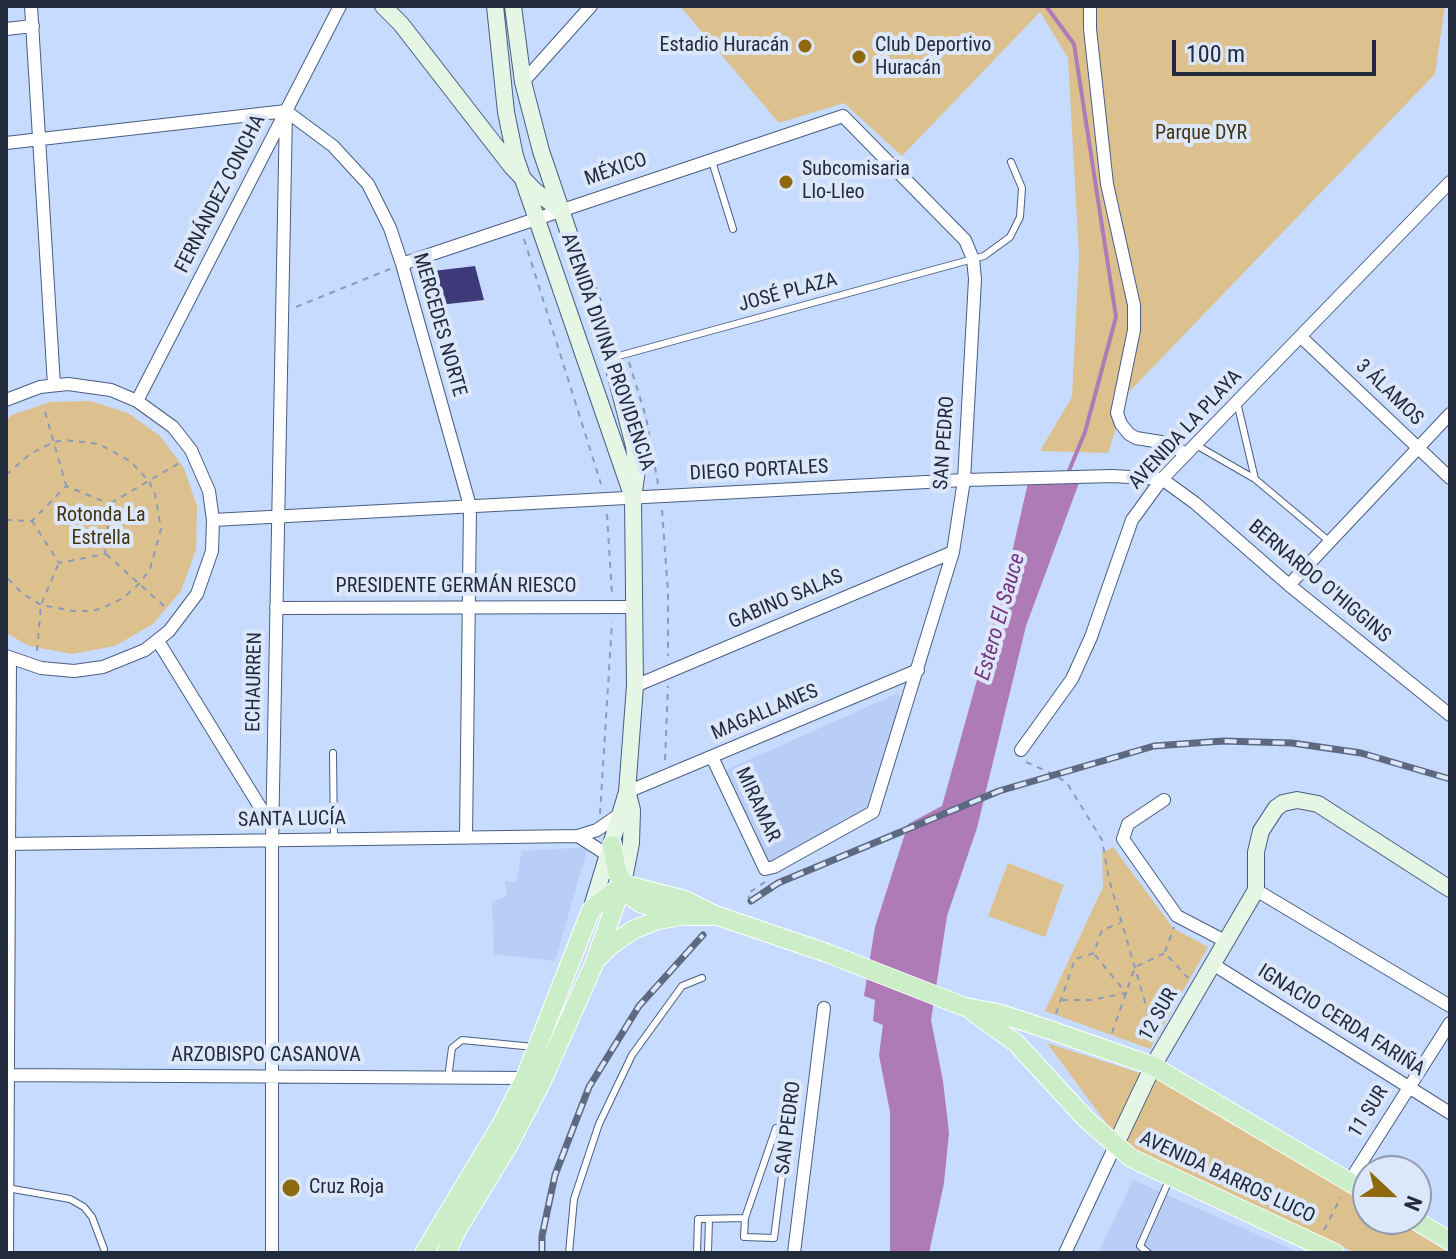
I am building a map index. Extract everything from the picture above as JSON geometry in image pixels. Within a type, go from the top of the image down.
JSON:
[{"type":"main road","points":[[591,910],[623,884],[610,851]]},
{"type":"main road","name":"AVENIDA BARROS LUCO","points":[[623,884],[640,903],[685,916],[715,915]]},
{"type":"main road","name":"AVENIDA BARROS LUCO","points":[[623,884],[685,900],[715,915],[827,953],[965,1007],[998,1013],[1106,1049],[1156,1060],[1352,1184]]},
{"type":"main road","name":"AVENIDA DIVINA PROVIDENCIA","points":[[446,1253],[541,1083],[594,964],[623,884]]},
{"type":"main road","name":"AVENIDA DIVINA PROVIDENCIA","points":[[424,1253],[501,1125],[525,1078],[591,910]]},
{"type":"main road","points":[[594,964],[611,945],[633,930],[658,920],[685,916]]},
{"type":"main road","name":"AVENIDA BARROS LUCO","points":[[965,1007],[1016,1043],[1087,1120],[1131,1158],[1310,1246],[1335,1253]]},
{"type":"main road","points":[[1432,1230],[1450,1241]]},
{"type":"street","points":[[31,6],[54,385]]},
{"type":"street","name":"FERNÁNDEZ CONCHA","points":[[137,401],[340,6]]},
{"type":"street","points":[[383,6],[401,24],[522,178],[561,211]]},
{"type":"street","points":[[495,6],[506,112],[522,178]]},
{"type":"street","name":"AVENIDA DIVINA PROVIDENCIA","points":[[513,6],[523,82],[541,151],[611,357],[634,446],[637,470],[633,498],[635,686],[627,792],[632,810],[631,843],[623,884]]},
{"type":"street","points":[[523,82],[591,6]]},
{"type":"street","points":[[1090,6],[1107,184],[1134,305],[1134,330],[1117,413],[1121,424],[1136,438],[1191,449]]},
{"type":"street","points":[[6,29],[33,26]]},
{"type":"street","points":[[6,143],[286,111]]},
{"type":"street","name":"MERCEDES NORTE","points":[[286,111],[333,146],[368,184],[390,228],[470,506],[466,838]]},
{"type":"street","name":"ECHAURREN","points":[[272,1253],[272,834],[286,111]]},
{"type":"street","name":"MÉXICO","points":[[402,264],[843,116],[959,233],[973,259]]},
{"type":"street","name":"AVENIDA DIVINA PROVIDENCIA","points":[[522,178],[539,219],[633,498]]},
{"type":"street","name":"AVENIDA LA PLAYA","points":[[1021,750],[1072,679],[1091,637],[1132,520],[1162,479],[1450,182]]},
{"type":"street","name":"SAN PEDRO","points":[[770,868],[873,812],[953,552],[964,480],[975,279],[973,259]]},
{"type":"street","name":"3 ÁLAMOS","points":[[1301,337],[1450,478]]},
{"type":"street","points":[[6,400],[26,391],[54,385],[97,387],[137,401],[173,427],[195,456],[209,491],[213,520],[212,551],[197,594],[180,620],[158,641],[132,657],[103,667],[74,671],[36,667],[7,659],[7,1253]]},
{"type":"street","points":[[1289,585],[1450,414]]},
{"type":"street","name":"DIEGO PORTALES","points":[[213,520],[964,480],[1113,476],[1162,479]]},
{"type":"street","name":"BERNARDO O'HIGGINS","points":[[1162,479],[1450,715]]},
{"type":"street","name":"GABINO SALAS","points":[[635,686],[953,552]]},
{"type":"street","name":"PRESIDENTE GERMÁN RIESCO","points":[[276,608],[636,607]]},
{"type":"street","points":[[158,641],[272,834]]},
{"type":"street","name":"MAGALLANES","points":[[627,792],[918,670]]},
{"type":"street","name":"MIRAMAR","points":[[712,757],[770,868]]},
{"type":"street","name":"AVENIDA DIVINA PROVIDENCIA","points":[[591,910],[610,851],[613,819],[627,792]]},
{"type":"street","points":[[1164,800],[1128,824],[1123,839],[1177,916],[1225,941]]},
{"type":"street","points":[[1450,889],[1318,804],[1297,800],[1283,803],[1269,815],[1261,831],[1256,852],[1256,890],[1450,1006]]},
{"type":"street","name":"SANTA LUCÍA","points":[[8,844],[272,834],[334,840],[578,836],[613,819]]},
{"type":"street","points":[[578,836],[610,851]]},
{"type":"street","name":"12 SUR","points":[[1065,1253],[1156,1060],[1256,890]]},
{"type":"street","name":"IGNACIO CERDA FARIÑA","points":[[1211,963],[1450,1113]]},
{"type":"street","name":"SAN PEDRO","points":[[794,1253],[824,1008]]},
{"type":"street","name":"11 SUR","points":[[1349,1182],[1450,1023]]},
{"type":"street","name":"ARZOBISPO CASANOVA","points":[[7,1075],[525,1078]]},
{"type":"lane","points":[[711,158],[733,229]]},
{"type":"lane","name":"JOSÉ PLAZA","points":[[611,357],[994,251],[1010,237],[1020,217],[1022,188],[1011,162]]},
{"type":"lane","points":[[1237,402],[1255,479]]},
{"type":"lane","points":[[1191,449],[1255,479],[1330,542]]},
{"type":"lane","points":[[333,753],[334,840]]},
{"type":"lane","points":[[569,1253],[574,1199],[599,1124],[632,1055],[682,986],[702,978]]},
{"type":"lane","points":[[448,1078],[452,1048],[462,1040],[538,1047]]},
{"type":"lane","points":[[776,1128],[787,1137],[774,1238],[744,1237],[745,1218],[766,1158],[776,1128]]},
{"type":"lane","points":[[1134,1253],[1171,1177]]},
{"type":"lane","points":[[7,1188],[70,1199],[84,1207],[92,1217],[104,1249]]},
{"type":"lane","points":[[697,1253],[698,1219],[745,1218]]},
{"type":"lane","points":[[708,1253],[709,1219]]},
{"type":"lane","points":[[1140,1246],[1148,1253]]},
{"type":"path","points":[[520,225],[606,499],[612,607],[608,720],[598,812],[613,819]]},
{"type":"path","points":[[282,313],[402,264]]},
{"type":"path","points":[[45,412],[66,486]]},
{"type":"path","points":[[6,475],[30,454],[54,442],[81,440],[113,450],[130,461],[149,481],[155,494],[161,529],[150,569],[139,584],[123,598],[93,611],[41,605],[23,594],[6,577]]},
{"type":"path","points":[[110,504],[195,456]]},
{"type":"path","points":[[66,486],[110,504]]},
{"type":"path","points":[[6,520],[32,521],[66,486]]},
{"type":"path","points":[[105,554],[110,504]]},
{"type":"path","points":[[32,521],[59,563]]},
{"type":"path","points":[[105,554],[164,606]]},
{"type":"path","points":[[59,563],[105,554]]},
{"type":"path","points":[[36,667],[41,605],[59,563]]},
{"type":"path","points":[[1021,750],[1023,759],[1029,765],[1067,783],[1102,840],[1109,879],[1135,967],[1156,1060]]},
{"type":"path","points":[[751,901],[747,894],[775,876],[770,868]]},
{"type":"path","points":[[1106,1049],[1135,967],[1165,953],[1177,916]]},
{"type":"path","points":[[1094,953],[1102,930],[1121,922]]},
{"type":"path","points":[[1094,953],[1126,993]]},
{"type":"path","points":[[1050,1030],[1075,959],[1094,953]]},
{"type":"path","points":[[1165,953],[1197,988]]},
{"type":"path","points":[[1061,1000],[1092,1000],[1126,993]]},
{"type":"path","points":[[1310,1246],[1349,1182]]},
{"type":"shaded area","points":[[898,693],[902,703],[866,808],[765,869],[724,771]]},
{"type":"shaded area","points":[[588,847],[555,961],[494,954],[492,902],[507,896],[505,881],[516,882],[522,851]]},
{"type":"shaded area","points":[[1133,1180],[1300,1253],[1098,1253]]},
{"type":"green space","name":"Parque DYR","points":[[680,6],[1445,6],[1435,74],[1127,394],[1108,453],[1040,451],[1072,397],[1079,256],[1068,58],[1040,12],[902,156],[844,103],[779,123]]},
{"type":"green space","name":"Rotonda La Estrella","points":[[90,401],[128,413],[160,436],[184,468],[197,506],[196,550],[181,591],[153,624],[115,646],[72,654],[29,646],[6,633],[6,420],[50,402]]},
{"type":"green space","points":[[1113,847],[1173,928],[1208,947],[1150,1049],[1045,1011],[1103,887],[1102,853]]},
{"type":"green space","points":[[1008,863],[1064,885],[1045,937],[988,916]]},
{"type":"green space","points":[[1047,1043],[1155,1078],[1352,1195],[1352,1235],[1420,1235],[1450,1253],[1356,1253],[1143,1155],[1112,1131]]},
{"type":"water","points":[[1083,472],[1026,626],[977,828],[947,916],[931,1020],[949,1133],[944,1183],[929,1253],[890,1253],[890,1112],[879,1055],[883,1025],[873,1021],[875,1000],[864,996],[875,927],[908,824],[942,806],[1011,557],[1030,474]]},
{"type":"building","points":[[475,266],[484,300],[439,305],[433,271]]},
{"type":"waterway","name":"Estero El Sauce","points":[[1046,6],[1074,44],[1116,317],[1085,432],[1068,473]]},
{"type":"railway","points":[[751,901],[778,883],[999,791],[1154,746],[1223,741],[1292,743],[1361,753],[1450,779]]},
{"type":"railway","points":[[542,1253],[542,1236],[555,1175],[589,1087],[639,1006],[703,935]]},
{"type":"place","name":"Estadio Huracán","points":[[805,46]]},
{"type":"place","name":"Club Deportivo Huracán","points":[[859,57]]},
{"type":"place","name":"Subcomisaria Llo-Lleo","points":[[786,182]]},
{"type":"place","name":"Cruz Roja","points":[[291,1188]]}]
